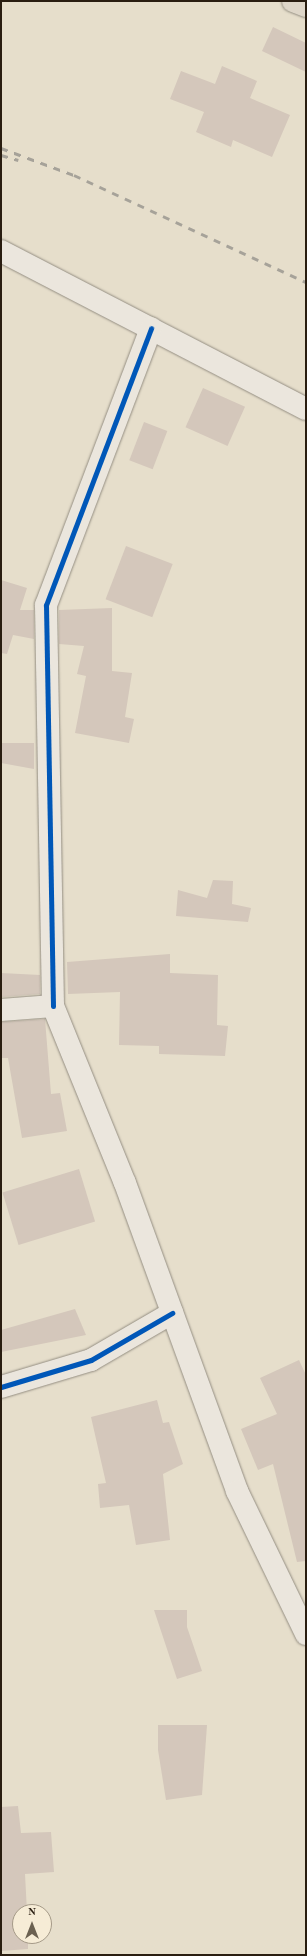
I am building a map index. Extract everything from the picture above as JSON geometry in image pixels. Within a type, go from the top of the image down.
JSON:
[{"type":"main road","points":[[293,1],[306,6]]},
{"type":"street","points":[[1,251],[306,409]]},
{"type":"street","points":[[152,328],[46,605],[53,1006],[125,1183],[237,1491],[306,1634]]},
{"type":"street","points":[[1,1010],[53,1006]]},
{"type":"street","points":[[1,1387],[91,1360],[172,1313]]},
{"type":"building","points":[[273,27],[306,43],[306,72],[262,51]]},
{"type":"building","points":[[222,66],[257,81],[250,98],[290,115],[272,157],[233,140],[231,147],[196,132],[204,112],[170,99],[181,71],[215,84]]},
{"type":"building","points":[[203,388],[245,407],[228,446],[186,427]]},
{"type":"building","points":[[144,422],[167,431],[153,469],[129,460]]},
{"type":"building","points":[[126,546],[173,564],[152,617],[106,599]]},
{"type":"building","points":[[1,580],[27,588],[20,610],[34,610],[34,639],[13,635],[7,654],[1,653]]},
{"type":"building","points":[[112,608],[112,671],[132,673],[125,717],[134,719],[129,743],[75,733],[86,676],[77,674],[84,646],[59,644],[59,610]]},
{"type":"building","points":[[1,743],[34,743],[34,769],[1,763]]},
{"type":"building","points":[[213,880],[233,881],[232,904],[251,908],[248,922],[176,916],[178,890],[207,898]]},
{"type":"building","points":[[170,954],[170,973],[218,975],[217,1025],[228,1026],[225,1056],[159,1054],[159,1046],[119,1045],[120,992],[68,994],[67,962]]},
{"type":"building","points":[[1,973],[40,975],[40,994],[1,997]]},
{"type":"building","points":[[45,1019],[51,1094],[60,1093],[67,1131],[22,1138],[8,1058],[1,1058],[1,1022]]},
{"type":"building","points":[[79,1169],[95,1222],[19,1245],[2,1192]]},
{"type":"building","points":[[75,1309],[86,1335],[1,1352],[1,1330]]},
{"type":"building","points":[[299,1360],[306,1375],[306,1561],[297,1562],[273,1464],[258,1470],[241,1429],[277,1414],[260,1378]]},
{"type":"building","points":[[157,1400],[163,1423],[169,1422],[183,1464],[163,1474],[170,1540],[136,1545],[129,1505],[100,1508],[98,1484],[106,1483],[91,1417]]},
{"type":"building","points":[[154,1610],[187,1610],[187,1627],[202,1671],[177,1679]]},
{"type":"building","points":[[158,1725],[207,1725],[202,1795],[166,1800],[158,1750]]},
{"type":"building","points":[[18,1806],[21,1833],[51,1832],[54,1872],[25,1874],[27,1904],[12,1904],[12,1944],[28,1944],[28,1949],[1,1951],[1,1807]]},
{"type":"railway","points":[[1,148],[74,175],[306,282]]},
{"type":"railway","points":[[1,155],[18,160]]},
{"type":"cycle path","points":[[53,1006],[46,605],[151,328]]},
{"type":"cycle path","points":[[1,1387],[91,1360],[172,1313]]}]
